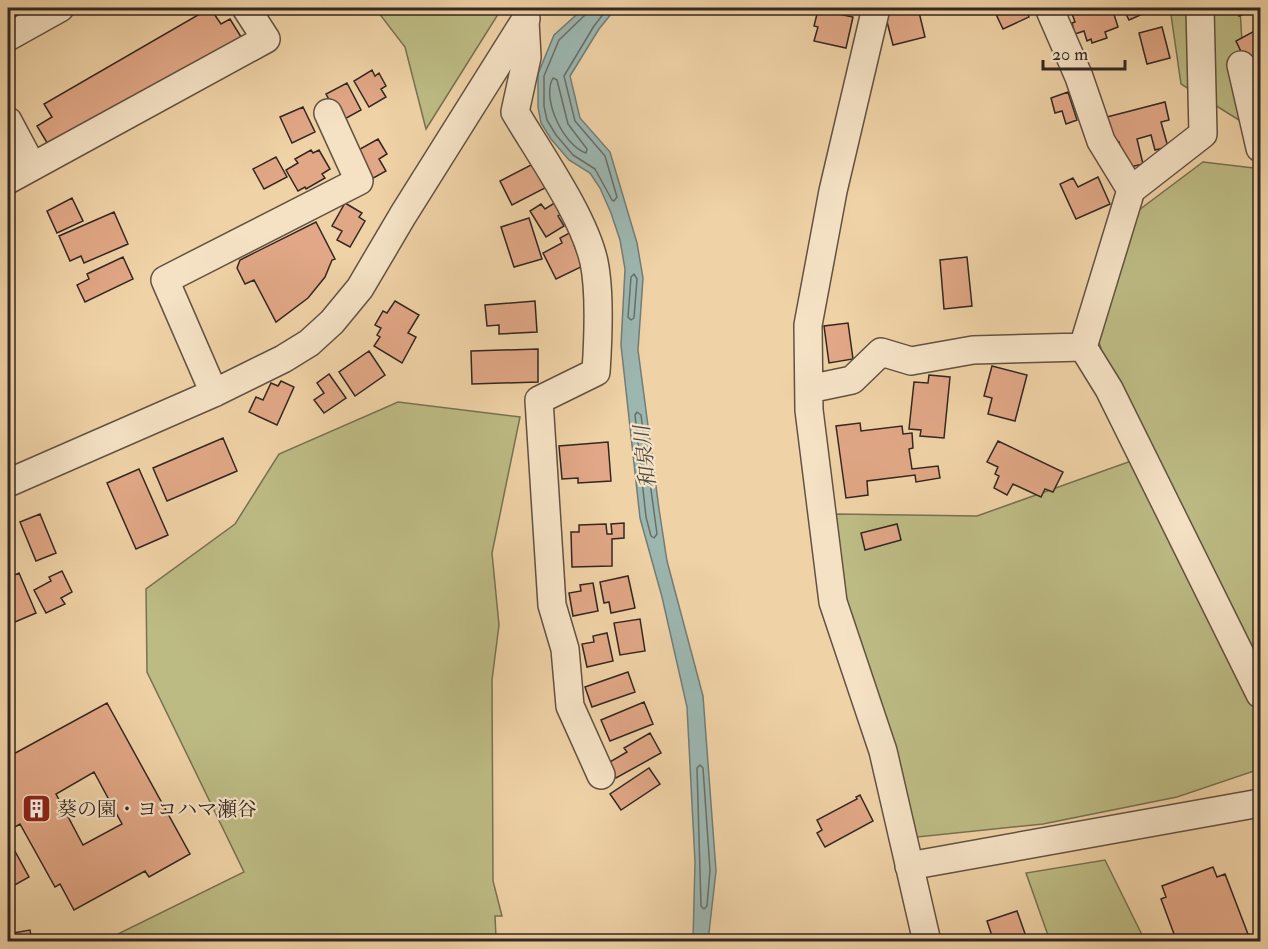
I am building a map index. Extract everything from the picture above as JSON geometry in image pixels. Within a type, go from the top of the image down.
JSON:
[{"type":"street","points":[[8,37],[60,8]]},
{"type":"street","points":[[8,180],[266,39],[246,8]]},
{"type":"street","points":[[876,8],[833,191],[808,324],[809,410],[833,602],[883,751],[927,942]]},
{"type":"street","points":[[1049,8],[1079,77],[1101,141],[1131,190]]},
{"type":"street","points":[[1200,8],[1203,134],[1131,190],[1083,347],[1109,389],[1260,694]]},
{"type":"street","points":[[8,483],[214,393],[282,360],[309,343],[332,322],[360,288],[529,14]]},
{"type":"street","points":[[529,14],[527,57],[515,112],[565,196],[586,237],[594,261],[596,372],[539,400],[552,605],[565,649],[570,706],[601,774]]},
{"type":"street","points":[[1241,65],[1260,147]]},
{"type":"street","points":[[214,393],[165,280],[359,181],[328,113]]},
{"type":"street","points":[[8,121],[32,166]]},
{"type":"street","points":[[809,389],[852,380],[881,352],[911,361],[973,350],[1083,347]]},
{"type":"street","points":[[909,866],[1260,803]]},
{"type":"shaded area","points":[[375,8],[502,8],[426,129],[405,47]]},
{"type":"shaded area","points":[[1170,8],[1240,8],[1247,125],[1181,84]]},
{"type":"shaded area","points":[[1203,162],[1260,167],[1260,769],[1177,797],[1043,824],[908,838],[842,588],[836,514],[977,516],[1134,460],[1096,332],[1135,213]]},
{"type":"shaded area","points":[[398,402],[520,417],[492,553],[499,625],[492,680],[493,881],[502,916],[495,916],[496,937],[512,939],[512,941],[60,941],[59,938],[116,935],[244,872],[147,672],[146,589],[235,524],[279,454]]},
{"type":"shaded area","points":[[1105,860],[1145,941],[1050,941],[1026,873]]},
{"type":"water","name":"和泉川","points":[[584,8],[616,8],[599,29],[570,76],[580,118],[610,152],[637,243],[643,278],[638,350],[659,509],[667,561],[703,696],[716,871],[708,941],[693,941],[695,862],[687,707],[662,597],[640,518],[621,345],[625,269],[620,240],[600,188],[590,173],[569,160],[551,139],[541,123],[538,107],[538,74],[554,35]]},
{"type":"building","points":[[8,8],[37,8],[8,24]]},
{"type":"building","points":[[210,8],[221,24],[230,19],[243,40],[52,151],[37,126],[52,117],[44,104]]},
{"type":"building","points":[[918,8],[925,37],[893,45],[885,14]]},
{"type":"building","points":[[993,8],[1025,8],[1029,17],[1003,29]]},
{"type":"building","points":[[1070,8],[1112,8],[1118,27],[1105,32],[1107,38],[1092,43],[1091,39],[1087,41],[1084,31],[1075,34],[1072,23],[1075,22]]},
{"type":"building","points":[[1123,8],[1156,8],[1129,20]]},
{"type":"building","points":[[1236,8],[1260,8],[1239,16]]},
{"type":"building","points":[[818,10],[853,17],[846,48],[814,41],[818,27],[814,26]]},
{"type":"building","points":[[1162,27],[1170,58],[1147,64],[1139,33]]},
{"type":"building","points":[[1260,28],[1260,55],[1246,62],[1236,41]]},
{"type":"building","points":[[372,70],[375,76],[379,73],[386,86],[381,89],[386,97],[369,107],[354,81]]},
{"type":"building","points":[[347,83],[361,110],[341,121],[326,94]]},
{"type":"building","points":[[1068,92],[1077,120],[1066,124],[1062,111],[1055,113],[1051,98]]},
{"type":"building","points":[[1165,102],[1169,120],[1161,122],[1168,147],[1155,150],[1151,135],[1137,139],[1143,164],[1126,168],[1119,142],[1112,144],[1103,118]]},
{"type":"building","points":[[303,107],[315,132],[292,143],[280,117]]},
{"type":"building","points":[[378,139],[387,154],[379,159],[386,171],[368,181],[353,153]]},
{"type":"building","points":[[311,150],[313,153],[319,150],[330,169],[322,174],[325,178],[298,191],[286,170],[298,163],[295,159]]},
{"type":"building","points":[[276,157],[287,177],[264,189],[253,169]]},
{"type":"building","points":[[533,164],[545,188],[512,205],[500,181]]},
{"type":"building","points":[[1098,177],[1110,204],[1076,219],[1060,184],[1073,178],[1078,187]]},
{"type":"building","points":[[72,198],[83,221],[57,233],[47,211]]},
{"type":"building","points":[[556,202],[563,213],[558,216],[564,226],[546,237],[530,211],[541,204],[545,209]]},
{"type":"building","points":[[345,203],[362,213],[359,217],[365,221],[350,247],[337,240],[342,231],[332,226]]},
{"type":"building","points":[[114,212],[128,244],[84,263],[81,256],[70,261],[59,236]]},
{"type":"building","points":[[529,218],[542,259],[514,267],[501,227]]},
{"type":"building","points":[[316,222],[335,259],[332,260],[325,277],[308,298],[276,322],[254,280],[245,284],[237,268],[240,260]]},
{"type":"building","points":[[575,230],[580,241],[574,245],[583,266],[556,279],[543,253],[562,243],[560,238]]},
{"type":"building","points":[[123,257],[133,279],[85,302],[77,285],[89,279],[87,274]]},
{"type":"building","points":[[967,257],[972,306],[944,309],[940,260]]},
{"type":"building","points":[[395,301],[419,315],[408,333],[416,337],[402,363],[374,346],[380,337],[377,335],[381,328],[375,325],[383,311],[387,313]]},
{"type":"building","points":[[535,301],[537,332],[499,334],[499,325],[487,326],[485,305]]},
{"type":"building","points":[[848,323],[853,359],[829,363],[824,326]]},
{"type":"building","points":[[538,349],[538,382],[472,384],[471,351]]},
{"type":"building","points":[[369,351],[385,375],[355,396],[339,372]]},
{"type":"building","points":[[992,366],[1027,375],[1015,421],[988,414],[992,398],[984,396]]},
{"type":"building","points":[[329,374],[346,398],[324,413],[314,400],[324,393],[317,383]]},
{"type":"building","points":[[929,375],[950,377],[944,438],[920,436],[921,430],[909,429],[914,382],[928,383]]},
{"type":"building","points":[[281,381],[294,387],[277,425],[249,412],[256,397],[263,400],[271,383],[278,386]]},
{"type":"building","points":[[860,423],[861,431],[902,426],[903,434],[912,433],[913,448],[909,449],[912,469],[938,466],[940,478],[916,482],[915,475],[867,481],[868,495],[846,498],[836,426]]},
{"type":"building","points":[[223,438],[237,471],[167,501],[153,468]]},
{"type":"building","points":[[998,441],[1063,472],[1053,492],[1045,489],[1041,497],[1013,484],[1007,495],[994,488],[999,476],[995,474],[998,467],[987,462]]},
{"type":"building","points":[[608,442],[611,481],[578,483],[578,478],[562,479],[559,446]]},
{"type":"building","points":[[139,469],[168,535],[136,549],[107,483]]},
{"type":"building","points":[[40,514],[56,553],[36,561],[20,522]]},
{"type":"building","points":[[624,523],[624,538],[612,539],[612,566],[572,567],[571,532],[579,532],[579,525],[606,524],[607,534],[612,534],[611,524]]},
{"type":"building","points":[[897,524],[901,540],[865,550],[861,533]]},
{"type":"building","points":[[62,571],[72,592],[61,598],[65,604],[46,613],[34,590],[51,581],[49,577]]},
{"type":"building","points":[[19,573],[36,613],[15,622],[8,603],[8,578]]},
{"type":"building","points":[[628,576],[635,608],[611,613],[609,602],[604,603],[600,582]]},
{"type":"building","points":[[593,583],[598,611],[573,616],[569,593],[581,591],[580,585]]},
{"type":"building","points":[[640,619],[645,651],[620,655],[614,623]]},
{"type":"building","points":[[607,633],[613,661],[587,667],[582,644],[594,642],[593,636]]},
{"type":"building","points":[[628,672],[635,692],[592,707],[585,687]]},
{"type":"building","points":[[644,702],[653,724],[610,741],[601,720]]},
{"type":"building","name":"葵の園・ヨコハマ瀬谷","points":[[107,703],[190,854],[149,877],[145,871],[74,910],[60,884],[55,887],[20,824],[8,831],[8,757]],"holes":[[[94,772],[122,824],[83,845],[56,794]]]},
{"type":"building","points":[[650,733],[661,753],[616,778],[608,763],[627,752],[624,748]]},
{"type":"building","points":[[649,768],[660,784],[621,810],[610,794]]},
{"type":"building","points":[[860,795],[873,821],[825,847],[817,833],[822,830],[817,820],[857,799],[856,797]]},
{"type":"building","name":"葵の園・ヨコハマ瀬谷","points":[[11,844],[29,877],[13,886],[8,876],[8,846]]},
{"type":"building","points":[[1213,867],[1217,877],[1225,874],[1251,942],[1177,942],[1161,899],[1166,897],[1162,886]]},
{"type":"building","points":[[1017,911],[1028,942],[994,942],[987,921]]},
{"type":"building","points":[[30,930],[32,942],[8,942],[8,934]]},
{"type":"building","points":[[983,936],[984,942],[968,942],[968,940]]},
{"type":"place","name":"葵の園・ヨコハマ瀬谷","points":[[36,809]]}]
